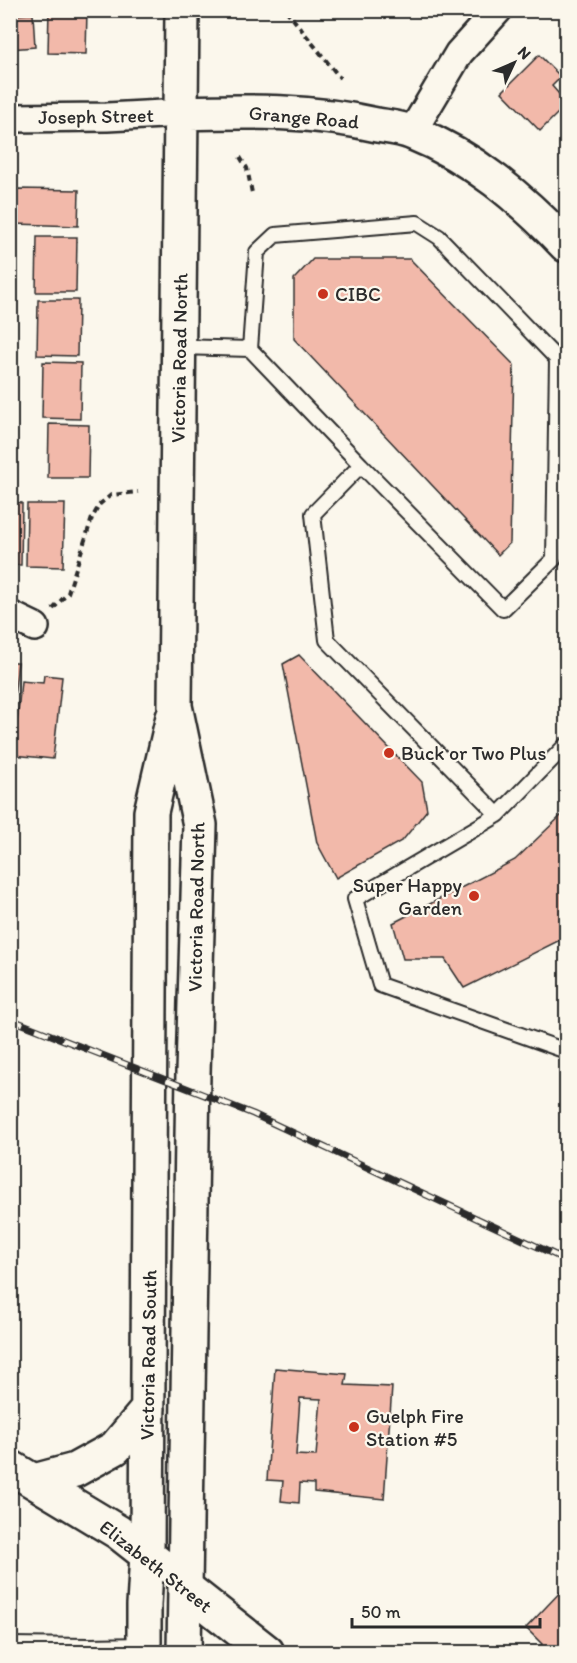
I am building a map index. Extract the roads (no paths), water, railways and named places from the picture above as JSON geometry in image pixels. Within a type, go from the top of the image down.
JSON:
[{"type":"main road","name":"Victoria Road North","points":[[182,10],[176,706],[200,825],[193,1073]]},
{"type":"main road","name":"Grange Road","points":[[182,113],[256,111],[338,116],[412,132],[478,167],[535,212],[567,245]]},
{"type":"main road","name":"Victoria Road North","points":[[150,1057],[151,812],[176,706]]},
{"type":"main road","name":"Victoria Road South","points":[[144,1649],[147,1554],[150,1057]]},
{"type":"main road","name":"Victoria Road South","points":[[184,1653],[193,1073]]},
{"type":"main road","points":[[22,1474],[75,1470],[115,1448],[147,1409]]},
{"type":"main road","name":"Elizabeth Street","points":[[22,1474],[118,1532],[267,1653]]},
{"type":"street","points":[[412,132],[459,53],[498,10]]},
{"type":"street","name":"Joseph Street","points":[[10,117],[107,117],[182,113]]},
{"type":"street","points":[[10,615],[35,627]]},
{"type":"lane","points":[[179,347],[250,349],[502,609],[554,559],[555,464],[562,354],[439,237],[417,223],[275,234],[257,252],[250,349]]},
{"type":"lane","points":[[555,464],[567,475]]},
{"type":"lane","points":[[361,465],[313,514],[327,640],[498,815]]},
{"type":"lane","points":[[567,745],[498,815],[355,898],[380,985],[567,1051]]},
{"type":"lane","points":[[10,1645],[89,1650],[144,1649]]},
{"type":"railway","points":[[10,1019],[253,1114],[566,1260]]},
{"type":"place","name":"CIBC","points":[[323,294]]},
{"type":"place","name":"Buck or Two Plus","points":[[389,753]]},
{"type":"place","name":"Super Happy Garden","points":[[474,896]]},
{"type":"place","name":"Guelph Fire Station #5","points":[[354,1427]]}]
